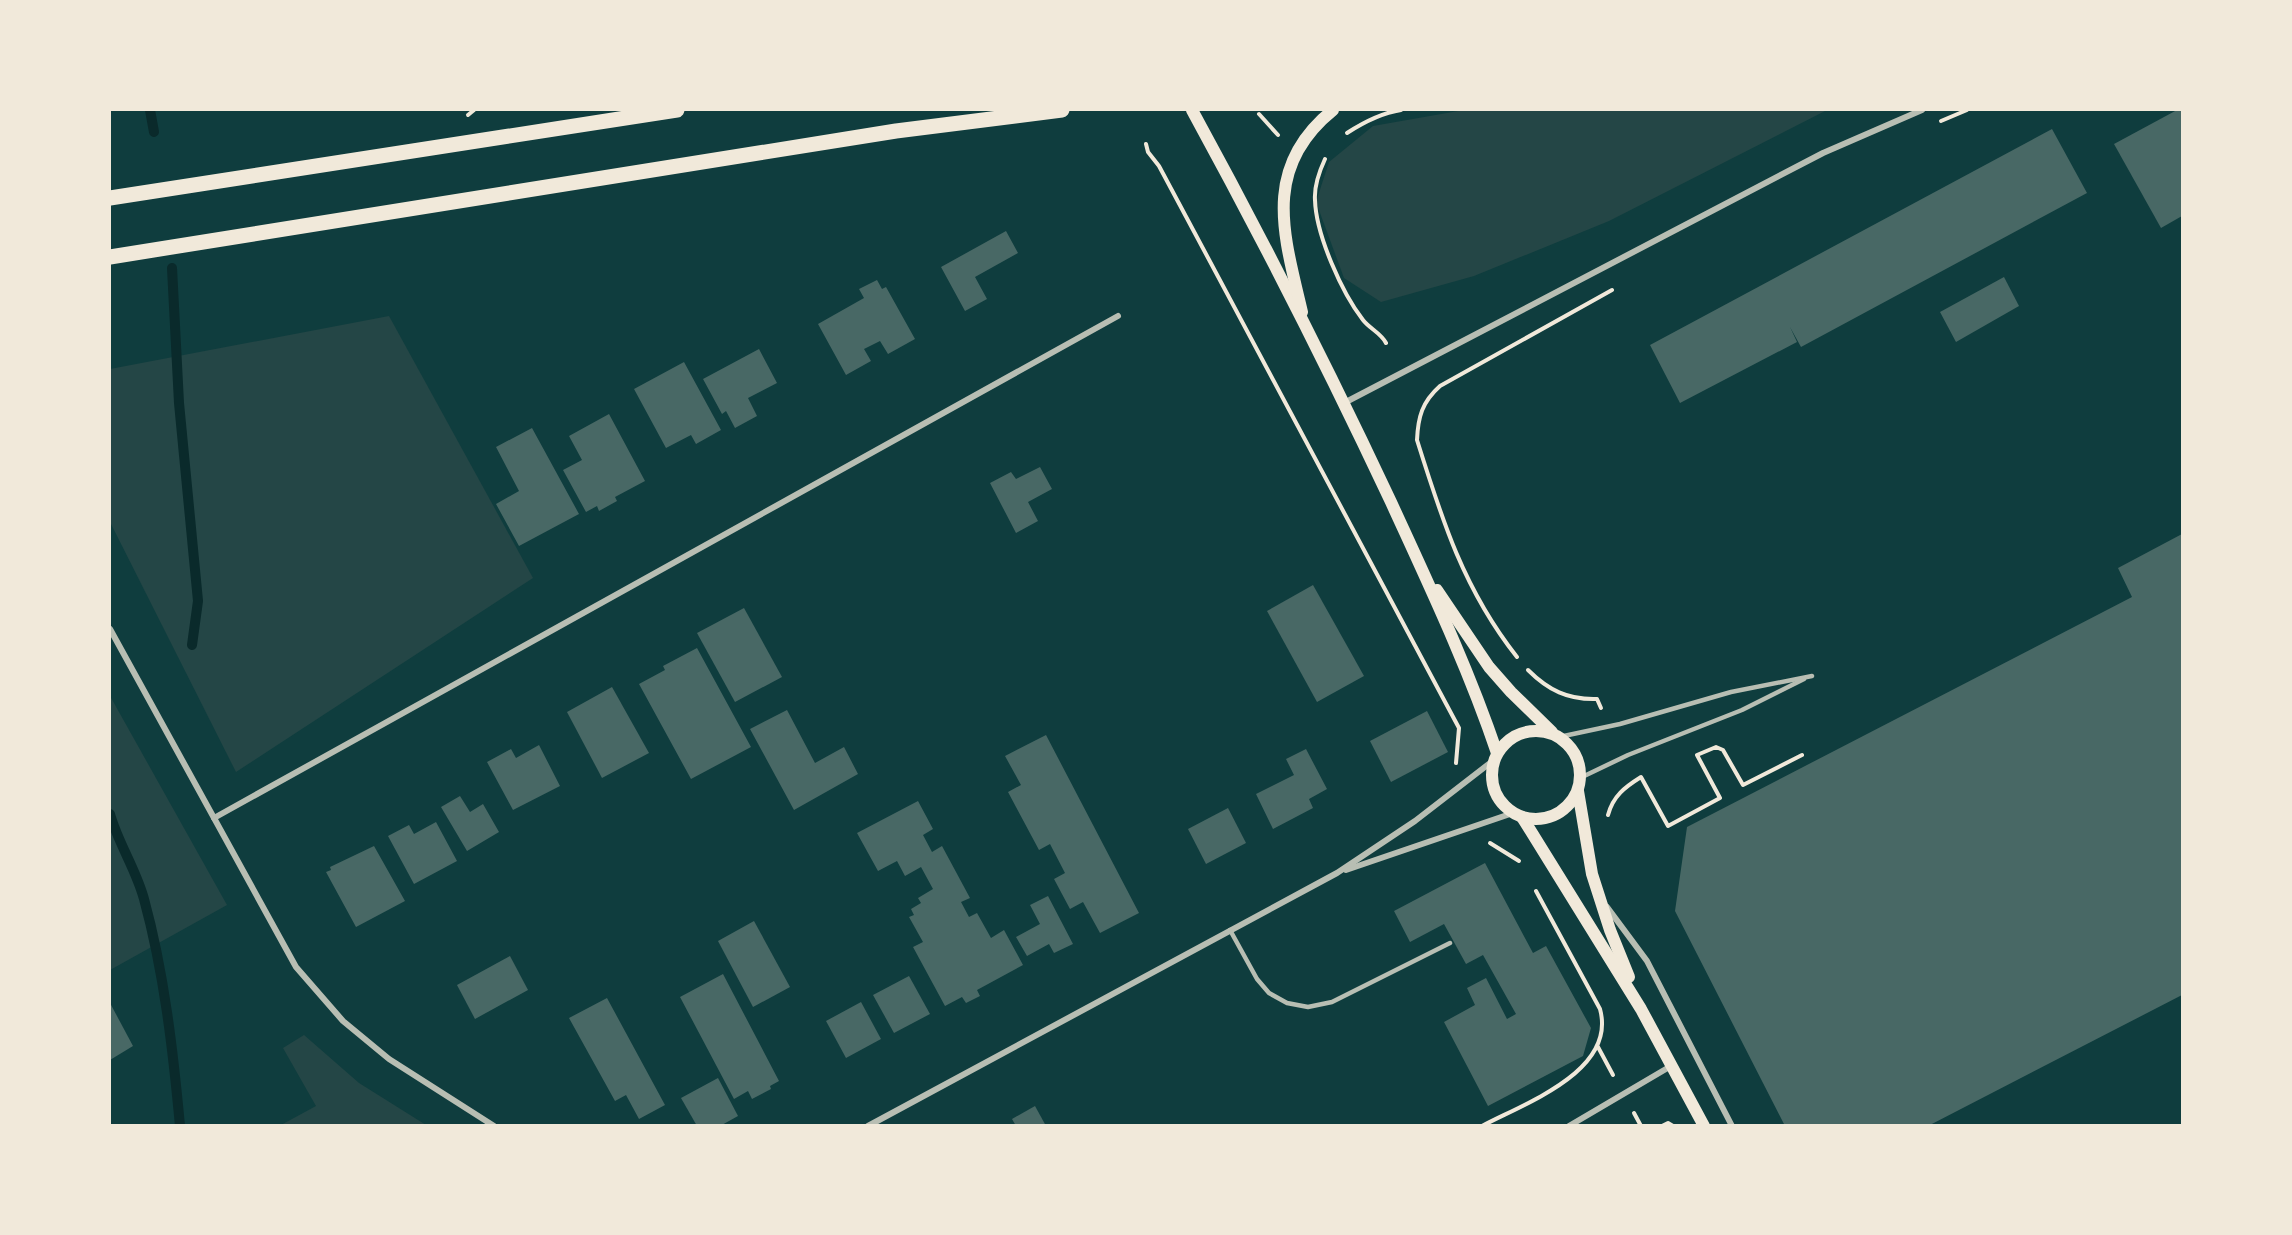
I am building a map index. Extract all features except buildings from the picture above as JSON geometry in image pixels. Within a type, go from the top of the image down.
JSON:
[{"type":"main road","points":[[110,198],[677,110]]},
{"type":"main road","points":[[110,257],[896,131],[1062,110]]},
{"type":"main road","points":[[1192,110],[1344,403],[1421,567],[1480,703],[1495,757]]},
{"type":"main road","points":[[1306,329],[1286,244],[1282,208],[1285,179],[1299,148],[1316,123],[1333,110]]},
{"type":"main road","points":[[1421,567],[1489,667],[1511,692],[1569,745],[1580,765],[1581,778],[1578,791],[1572,803],[1561,812],[1549,818],[1536,820],[1518,815],[1503,806],[1496,796],[1491,772],[1495,757],[1504,743],[1515,735],[1527,731],[1540,730],[1556,735]]},
{"type":"main road","points":[[1578,791],[1592,874],[1610,930],[1641,1009]]},
{"type":"main road","points":[[1518,815],[1641,1009],[1704,1125]]},
{"type":"street","points":[[1344,403],[1822,153],[1922,110]]},
{"type":"street","points":[[214,818],[1118,316]]},
{"type":"street","points":[[110,629],[296,967],[343,1021],[389,1059],[494,1125]]},
{"type":"street","points":[[868,1125],[1337,873],[1415,821],[1495,757]]},
{"type":"street","points":[[1337,873],[1480,824],[1518,815]]},
{"type":"street","points":[[1599,896],[1647,961],[1732,1125]]},
{"type":"street","points":[[1569,1125],[1672,1066]]},
{"type":"lane","points":[[1556,735],[1607,726],[1731,692],[1812,676],[1742,710],[1619,759],[1581,778]]},
{"type":"lane","points":[[1230,930],[1257,979],[1269,993],[1287,1003],[1308,1007],[1332,1002],[1450,944]]},
{"type":"path","points":[[1342,137],[1363,123],[1388,112],[1401,110]]},
{"type":"path","points":[[1935,123],[1966,110]]},
{"type":"path","points":[[1259,114],[1278,135]]},
{"type":"path","points":[[1146,144],[1148,152],[1159,166],[1389,602],[1459,728],[1456,771],[1462,785]]},
{"type":"path","points":[[1328,153],[1318,175],[1315,198],[1319,229],[1334,267],[1353,304],[1364,322],[1384,338],[1386,343]]},
{"type":"path","points":[[1607,726],[1597,699],[1570,697],[1555,692],[1539,681],[1522,664],[1495,626],[1475,595],[1457,557],[1417,440],[1418,421],[1422,407],[1440,386],[1618,288]]},
{"type":"path","points":[[1608,825],[1610,805],[1628,785],[1641,777],[1668,826],[1720,798],[1697,755],[1716,747],[1723,750],[1743,785],[1802,755]]},
{"type":"path","points":[[1619,759],[1628,785]]},
{"type":"path","points":[[1480,824],[1488,842],[1520,862]]},
{"type":"path","points":[[1482,1125],[1564,1082],[1584,1065],[1597,1047],[1603,1021],[1600,1009],[1531,883]]},
{"type":"path","points":[[1662,1125],[1668,1123],[1673,1125]]},
{"type":"shaded area","points":[[1464,110],[1827,110],[1609,221],[1474,276],[1381,302],[1344,278],[1316,202],[1329,162],[1373,126]]},
{"type":"shaded area","points":[[389,316],[533,578],[236,772],[110,522],[110,369]]},
{"type":"shaded area","points":[[110,696],[227,905],[110,970]]},
{"type":"shaded area","points":[[304,1035],[359,1083],[426,1125],[281,1125],[316,1106],[283,1048]]},
{"type":"waterway","points":[[150,110],[154,132]]},
{"type":"waterway","points":[[172,268],[179,403],[198,601],[192,645]]},
{"type":"waterway","points":[[110,814],[141,888],[151,927],[167,1011],[180,1126]]}]
